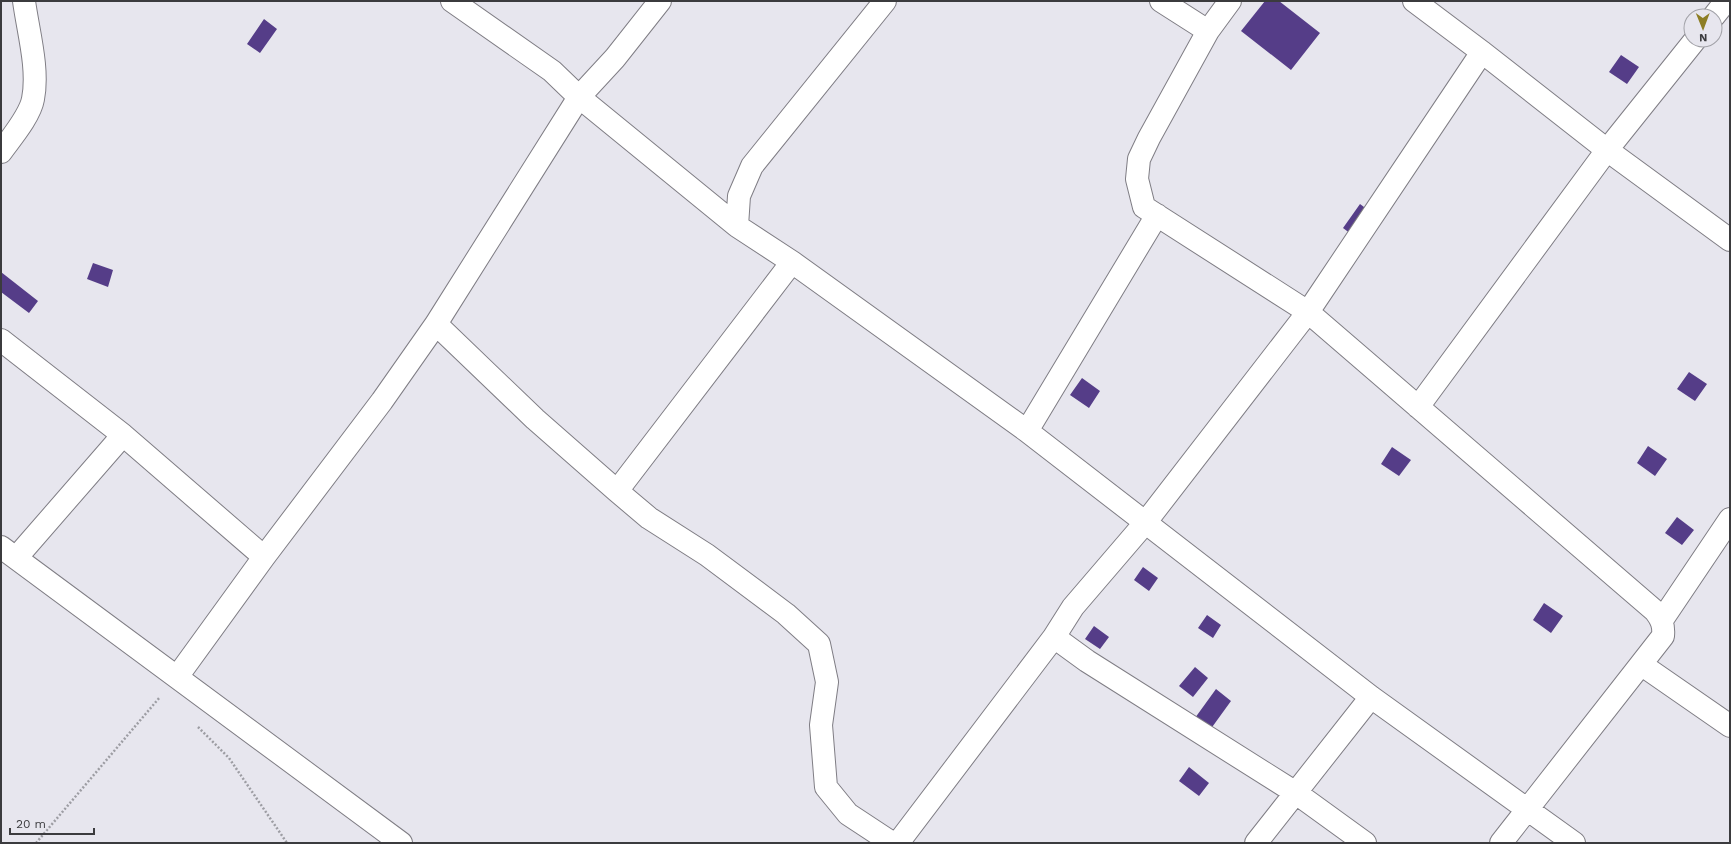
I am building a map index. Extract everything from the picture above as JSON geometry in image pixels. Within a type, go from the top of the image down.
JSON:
[{"type":"street","points":[[1,152],[19,127],[33,101],[35,74],[24,1]]},
{"type":"street","points":[[452,1],[552,71],[579,97],[738,226],[792,262],[1027,431],[1371,697],[1574,843]]},
{"type":"street","points":[[177,677],[264,557],[378,408],[436,324],[579,97],[615,58],[660,1]]},
{"type":"street","points":[[738,226],[739,196],[752,166],[885,1]]},
{"type":"street","points":[[1161,1],[1208,32]]},
{"type":"street","points":[[1230,1],[1208,32],[1149,138],[1139,159],[1137,179],[1139,194],[1144,207],[1308,312],[1655,611],[1662,620],[1664,628],[1663,636],[1642,665],[1527,808],[1501,843]]},
{"type":"street","points":[[1414,1],[1607,150],[1727,231]]},
{"type":"street","points":[[1418,407],[1607,150],[1689,48]]},
{"type":"street","points":[[898,843],[1054,637],[1073,606],[1145,523],[1308,312],[1482,52]]},
{"type":"street","points":[[1027,431],[1157,215]]},
{"type":"street","points":[[617,491],[792,262]]},
{"type":"street","points":[[436,324],[535,419],[649,518],[707,555],[786,614],[819,644],[827,682],[821,725],[826,787],[848,814],[892,843]]},
{"type":"street","points":[[1,340],[123,435],[264,557]]},
{"type":"street","points":[[123,435],[9,552],[401,843]]},
{"type":"street","points":[[1662,620],[1730,519]]},
{"type":"street","points":[[1054,637],[1087,661],[1296,793],[1365,843]]},
{"type":"street","points":[[1642,665],[1730,726]]},
{"type":"street","points":[[1256,843],[1371,697]]},
{"type":"path","points":[[36,843],[177,677]]},
{"type":"path","points":[[196,726],[229,758],[287,843]]},
{"type":"building","points":[[1265,1],[1279,1],[1320,33],[1291,70],[1241,31]]},
{"type":"building","points":[[264,19],[277,29],[260,53],[247,44]]},
{"type":"building","points":[[1621,55],[1639,67],[1627,84],[1609,72]]},
{"type":"building","points":[[1360,204],[1368,210],[1351,234],[1343,228]]},
{"type":"building","points":[[93,263],[113,270],[108,287],[87,279]]},
{"type":"building","points":[[1,272],[38,301],[29,313],[1,292]]},
{"type":"building","points":[[1689,372],[1707,384],[1695,401],[1677,389]]},
{"type":"building","points":[[1082,378],[1100,391],[1089,408],[1070,395]]},
{"type":"building","points":[[1648,446],[1667,459],[1655,476],[1637,463]]},
{"type":"building","points":[[1392,447],[1411,460],[1399,476],[1381,464]]},
{"type":"building","points":[[1677,517],[1694,530],[1682,545],[1665,533]]},
{"type":"building","points":[[1143,567],[1158,578],[1149,591],[1134,580]]},
{"type":"building","points":[[1544,603],[1563,616],[1551,633],[1533,620]]},
{"type":"building","points":[[1207,615],[1221,625],[1213,638],[1198,628]]},
{"type":"building","points":[[1094,626],[1109,637],[1100,649],[1085,639]]},
{"type":"building","points":[[1195,667],[1208,678],[1193,697],[1179,686]]},
{"type":"building","points":[[1216,689],[1231,701],[1210,730],[1195,718]]},
{"type":"building","points":[[1189,767],[1209,783],[1199,796],[1179,781]]}]
